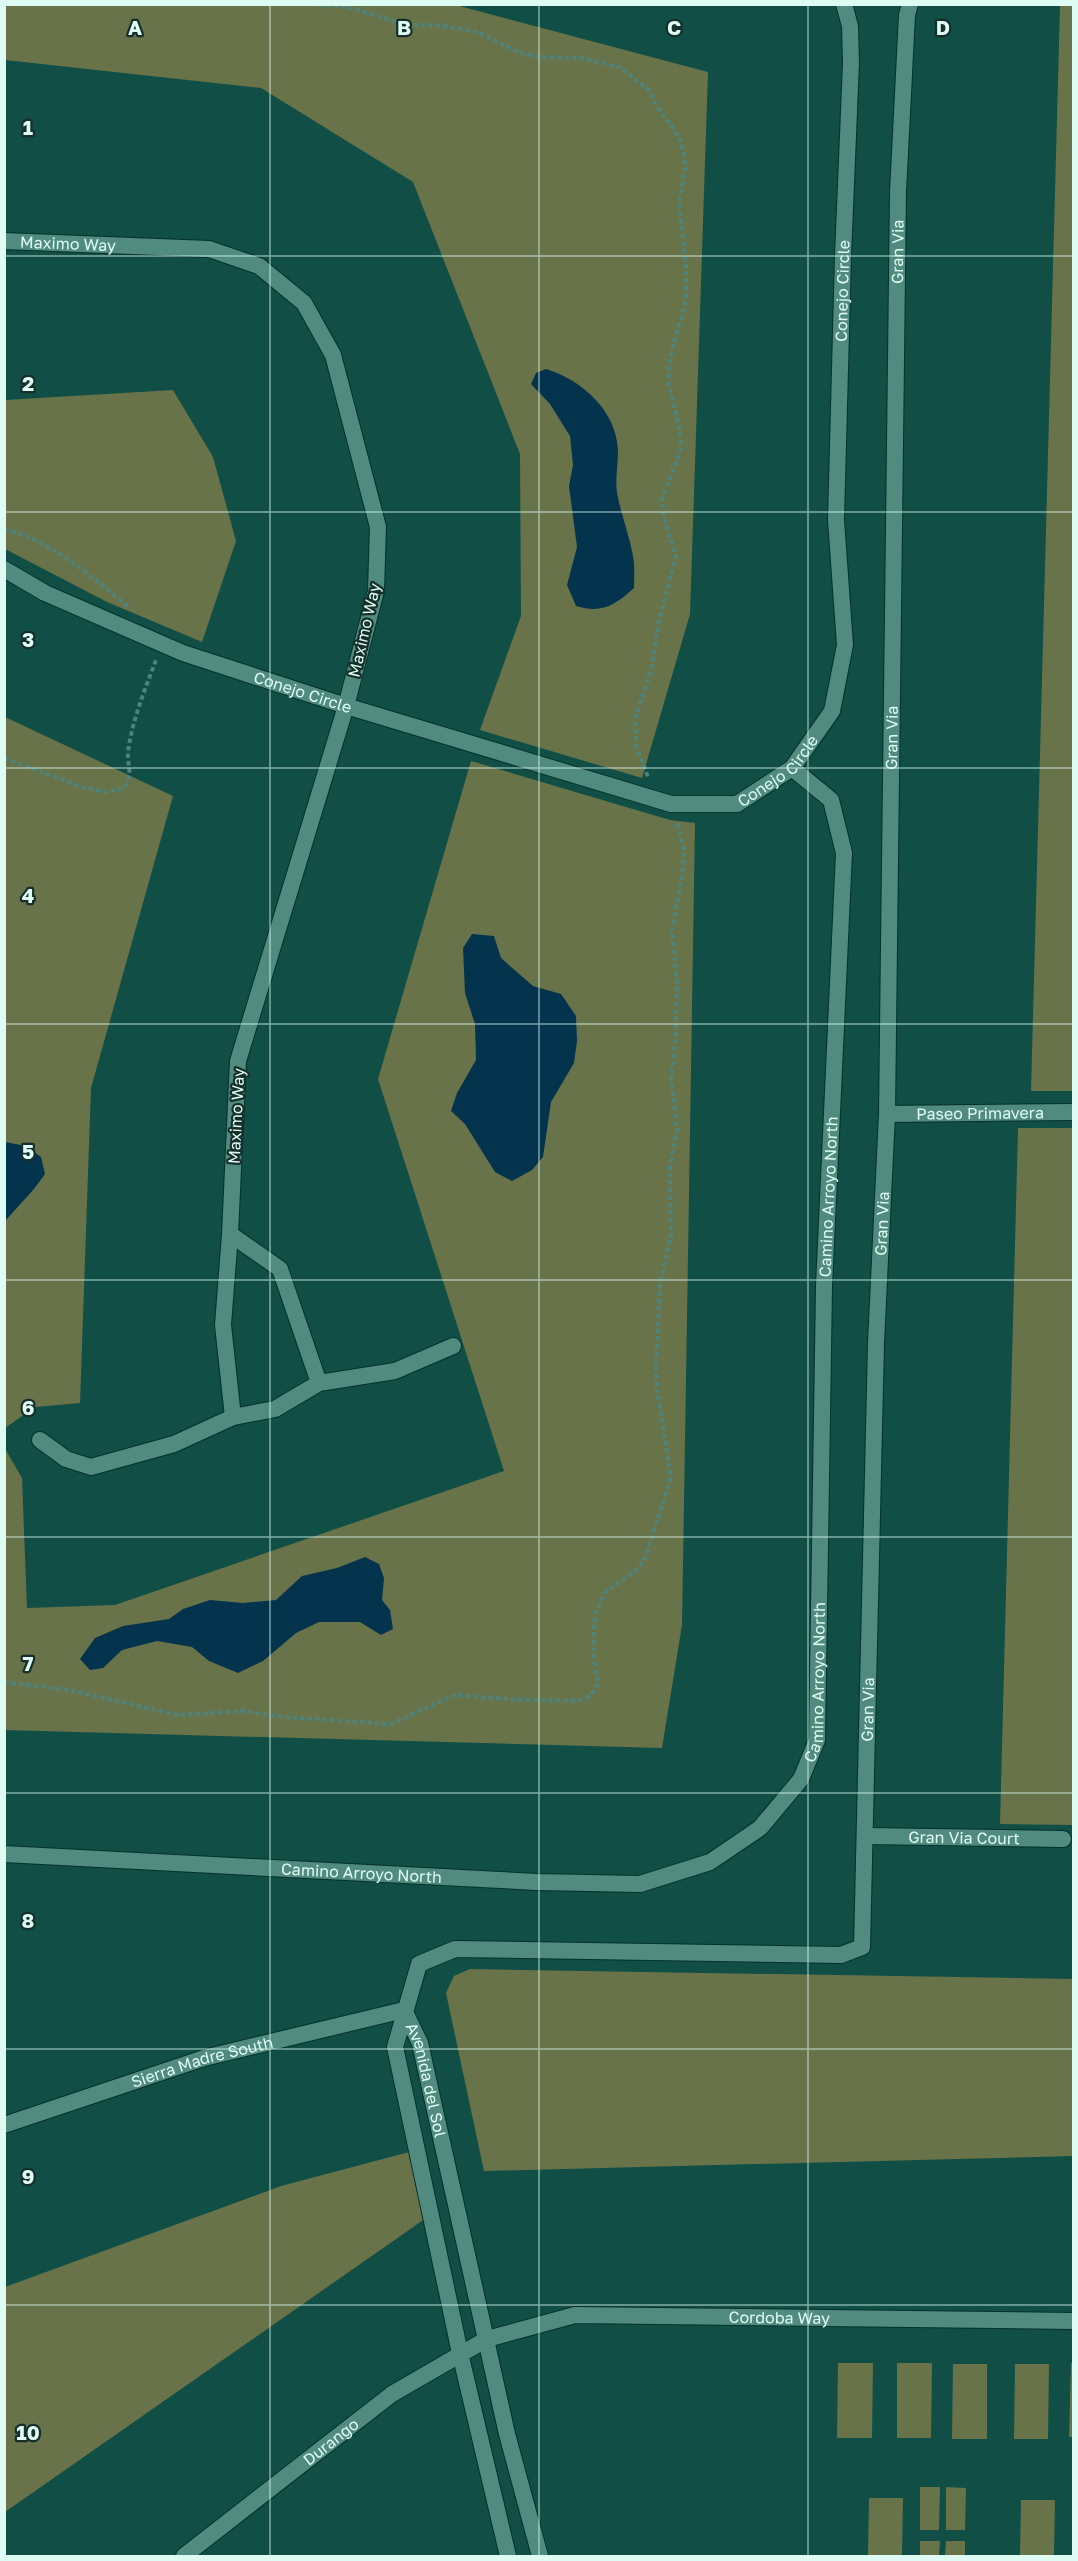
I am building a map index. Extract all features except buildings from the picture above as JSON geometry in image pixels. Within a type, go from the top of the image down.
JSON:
[{"type":"street","name":"Conejo Circle","points":[[4,569],[45,593],[183,653],[346,706],[665,802],[737,804],[792,768],[832,711],[845,645],[836,520],[851,63],[850,26],[844,4]]},
{"type":"street","name":"Gran Via","points":[[404,2010],[419,1964],[455,1949],[841,1955],[862,1947],[876,1343],[887,1114],[898,192],[907,15],[910,4]]},
{"type":"street","name":"Maximo Way","points":[[4,241],[209,249],[259,266],[304,303],[333,355],[378,527],[376,591],[346,706],[238,1061],[230,1234],[223,1325],[233,1417]]},
{"type":"street","name":"Camino Arroyo North","points":[[4,1854],[537,1882],[640,1884],[711,1863],[760,1828],[801,1779],[818,1740],[824,1286],[844,853],[831,800],[792,768]]},
{"type":"street","name":"Paseo Primavera","points":[[887,1114],[1074,1112]]},
{"type":"street","points":[[230,1234],[280,1269],[319,1383]]},
{"type":"street","points":[[40,1440],[66,1459],[91,1467],[174,1444],[233,1417],[275,1409],[319,1383],[395,1371],[453,1346]]},
{"type":"street","name":"Gran Via Court","points":[[864,1836],[1063,1839]]},
{"type":"street","name":"Sierra Madre South","points":[[4,2125],[204,2058],[404,2010]]},
{"type":"street","name":"Avenida del Sol","points":[[404,2010],[420,2043],[507,2434],[540,2556]]},
{"type":"street","name":"Avenida del Sol","points":[[404,2010],[395,2047],[460,2353],[508,2556]]},
{"type":"street","name":"Cordoba Way","points":[[487,2339],[575,2315],[1074,2321]]},
{"type":"street","name":"Durango","points":[[184,2556],[392,2394],[487,2339]]},
{"type":"path","points":[[4,1682],[69,1690],[178,1715],[244,1711],[283,1717],[391,1724],[454,1695],[577,1701],[590,1696],[598,1685],[593,1651],[595,1614],[605,1592],[636,1571],[645,1559],[671,1477],[657,1389],[656,1367],[660,1284],[671,1234],[670,1167],[677,1130],[671,1078],[676,1037],[677,982],[672,929],[674,909],[682,878],[684,850],[678,823],[648,777],[636,746],[635,719],[651,670],[661,612],[675,569],[676,557],[663,515],[662,499],[681,449],[680,431],[668,380],[671,353],[686,300],[686,267],[679,203],[685,162],[680,138],[656,105],[649,90],[619,67],[582,57],[541,57],[520,53],[478,32],[438,25],[407,25],[347,7],[310,4]]},
{"type":"path","points":[[4,530],[18,532],[36,540],[97,580],[132,609],[138,618],[135,632]]},
{"type":"path","points":[[4,758],[82,787],[106,792],[124,788],[131,777],[128,753],[139,709],[163,644]]},
{"type":"green space","points":[[452,4],[708,72],[690,614],[642,778],[480,730],[521,616],[520,454],[413,182],[261,88],[5,60],[5,5]]},
{"type":"green space","points":[[1073,4],[1074,1091],[1031,1091],[1060,5]]},
{"type":"green space","points":[[173,390],[213,457],[236,541],[202,642],[107,602],[5,549],[5,400]]},
{"type":"green space","points":[[5,717],[173,796],[91,1088],[80,1403],[35,1407],[5,1428]]},
{"type":"green space","points":[[471,761],[670,820],[695,823],[682,1625],[662,1748],[5,1730],[4,1447],[22,1478],[27,1608],[115,1605],[504,1471],[378,1079]]},
{"type":"green space","points":[[1018,1128],[1073,1128],[1073,1825],[1000,1824]]},
{"type":"green space","points":[[470,1969],[1073,1979],[1073,2156],[484,2171],[446,1993],[454,1976]]},
{"type":"green space","points":[[413,2151],[429,2216],[5,2512],[5,2287],[281,2186]]},
{"type":"green space","points":[[838,2363],[873,2363],[872,2438],[837,2438]]},
{"type":"green space","points":[[897,2363],[932,2363],[931,2438],[897,2438]]},
{"type":"green space","points":[[1071,2363],[1074,2363],[1073,2437],[1069,2437]]},
{"type":"green space","points":[[953,2364],[987,2364],[987,2439],[952,2439]]},
{"type":"green space","points":[[1015,2364],[1049,2364],[1048,2439],[1014,2439]]},
{"type":"green space","points":[[920,2487],[940,2487],[939,2530],[920,2530]]},
{"type":"green space","points":[[946,2487],[966,2488],[965,2530],[946,2530]]},
{"type":"green space","points":[[869,2498],[903,2498],[902,2556],[868,2556]]},
{"type":"green space","points":[[1021,2500],[1055,2500],[1054,2556],[1020,2556]]},
{"type":"green space","points":[[920,2541],[940,2541],[939,2556],[920,2556]]},
{"type":"green space","points":[[946,2541],[965,2541],[965,2556],[945,2556]]},
{"type":"water","points":[[546,369],[572,381],[595,399],[604,410],[616,436],[617,493],[633,556],[634,588],[621,599],[601,608],[576,606],[567,585],[577,547],[569,486],[573,465],[570,436],[550,404],[531,384],[536,373]]},
{"type":"water","points":[[472,934],[494,936],[501,958],[533,986],[561,994],[576,1016],[577,1041],[574,1063],[551,1102],[543,1157],[532,1170],[512,1181],[495,1172],[465,1124],[451,1111],[457,1093],[476,1060],[475,1024],[465,993],[463,948]]},
{"type":"water","points":[[5,1142],[26,1146],[41,1157],[45,1174],[5,1221]]},
{"type":"water","points":[[365,1557],[379,1564],[384,1578],[382,1600],[390,1610],[393,1629],[381,1635],[360,1622],[319,1622],[296,1633],[263,1661],[238,1673],[209,1661],[192,1647],[157,1641],[122,1650],[103,1668],[90,1670],[80,1659],[95,1638],[123,1626],[169,1619],[183,1609],[210,1600],[243,1603],[276,1600],[302,1576],[337,1568]]}]
